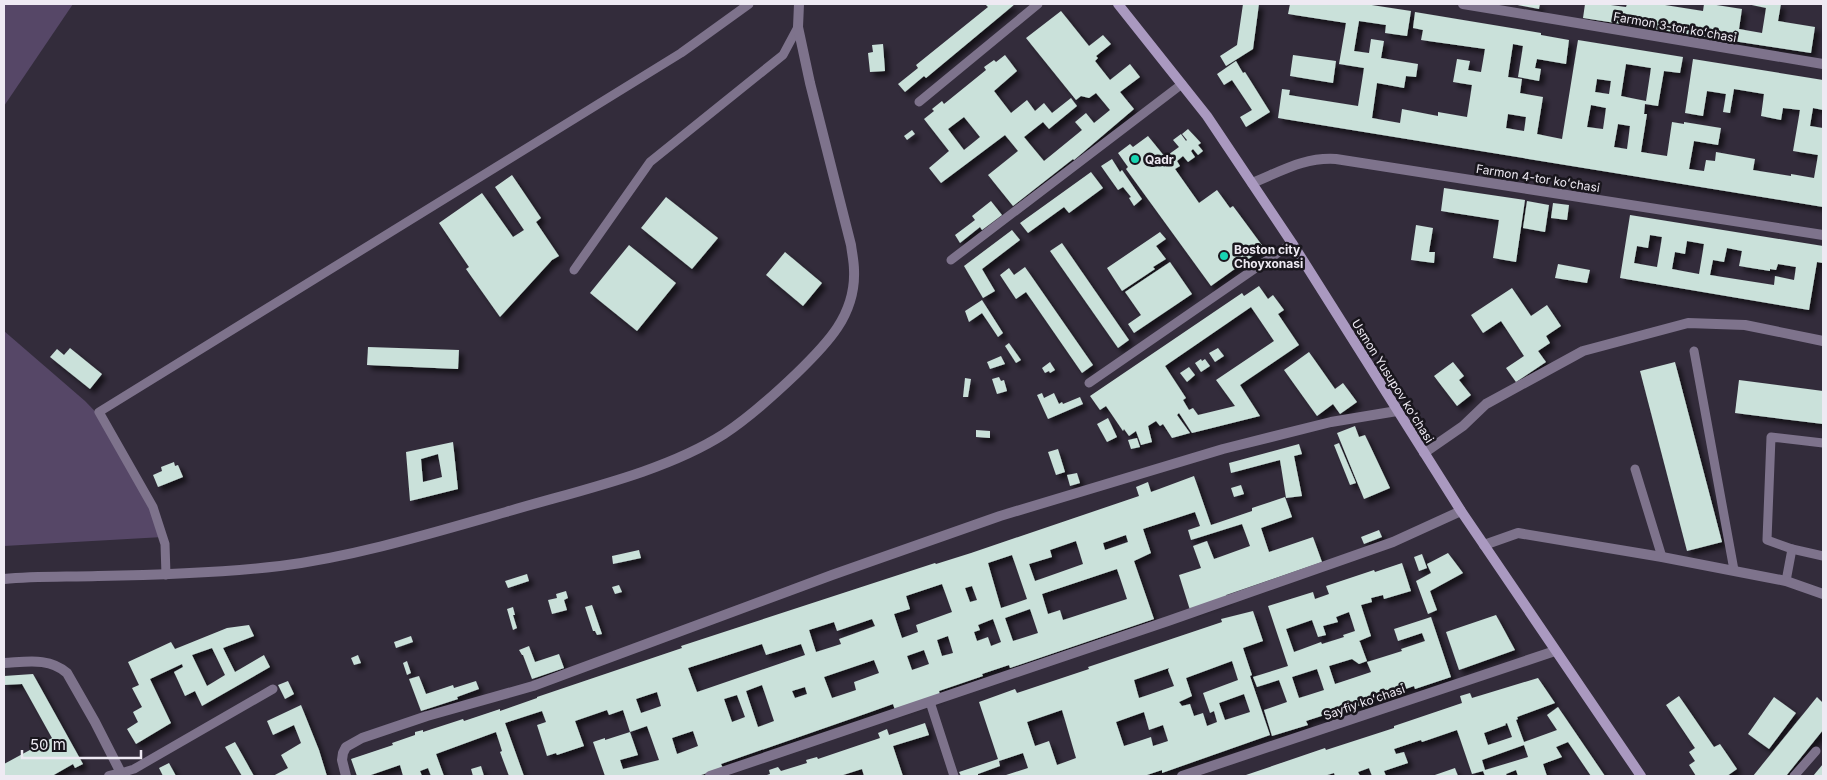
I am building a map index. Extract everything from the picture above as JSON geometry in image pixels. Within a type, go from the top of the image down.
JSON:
[{"type":"main road","name":"Usmon Yusupov ko'chasi","points":[[1118,4],[1207,116],[1292,243],[1461,511],[1554,651],[1641,776]]},
{"type":"street","points":[[4,579],[166,575],[281,566],[372,549],[635,474],[700,448],[726,433],[769,399],[810,360],[831,337],[850,306],[854,270],[851,245],[798,28],[799,4]]},
{"type":"street","name":"Farmon 3-tor koʻchasi","points":[[1463,4],[1823,64]]},
{"type":"street","name":"Farmon 4-tor koʻchasi","points":[[1252,183],[1304,161],[1320,158],[1336,159],[1823,235]]},
{"type":"street","points":[[1424,453],[1463,426],[1486,404],[1583,351],[1688,323],[1745,325],[1823,340]]},
{"type":"street","points":[[346,776],[342,760],[343,753],[346,747],[362,738],[427,716],[533,686],[645,643],[1000,516],[1223,449],[1331,422],[1397,411]]},
{"type":"street","points":[[710,776],[1393,542],[1461,511]]},
{"type":"street","points":[[1484,545],[1518,533],[1786,580],[1823,594]]},
{"type":"street","name":"Sayfiy koʻchasi","points":[[1182,776],[1554,651]]},
{"type":"street","points":[[4,663],[35,661],[50,663],[60,667],[67,673],[122,774],[109,776]]},
{"type":"lane","points":[[166,575],[165,544],[153,507],[99,412],[681,53],[749,4]]},
{"type":"lane","points":[[919,102],[1038,4]]},
{"type":"lane","points":[[574,270],[650,162],[783,55],[798,28]]},
{"type":"lane","points":[[951,260],[1182,84]]},
{"type":"lane","points":[[1089,383],[1292,243]]},
{"type":"lane","points":[[1694,351],[1734,570]]},
{"type":"lane","points":[[1823,443],[1771,437],[1767,540],[1823,556]]},
{"type":"lane","points":[[1636,469],[1662,557]]},
{"type":"lane","points":[[1786,580],[1792,548]]},
{"type":"lane","points":[[122,774],[134,769],[273,689]]},
{"type":"lane","points":[[930,702],[954,776]]},
{"type":"lane","points":[[1794,776],[1816,751]]},
{"type":"shaded area","points":[[4,4],[73,4],[4,106]]},
{"type":"shaded area","points":[[4,331],[85,401],[112,429],[163,537],[4,546]]},
{"type":"building","points":[[985,4],[1015,4],[926,78],[924,76],[905,92],[898,84],[918,68],[916,65],[988,7]]},
{"type":"building","points":[[1243,4],[1259,4],[1253,49],[1226,66],[1220,56],[1237,45]]},
{"type":"building","points":[[1290,4],[1365,4],[1411,11],[1407,36],[1385,33],[1386,25],[1359,21],[1354,51],[1369,53],[1371,39],[1384,41],[1381,58],[1418,64],[1416,77],[1406,76],[1404,88],[1377,83],[1372,118],[1400,123],[1402,109],[1438,116],[1438,112],[1467,117],[1472,85],[1453,82],[1457,59],[1470,61],[1468,70],[1481,72],[1485,49],[1421,40],[1423,30],[1413,28],[1415,12],[1541,33],[1541,35],[1569,40],[1566,64],[1537,59],[1535,68],[1541,69],[1539,81],[1518,77],[1523,46],[1513,44],[1508,77],[1522,79],[1520,93],[1543,97],[1537,134],[1562,139],[1578,40],[1683,57],[1680,73],[1664,71],[1658,106],[1645,104],[1644,114],[1647,114],[1641,152],[1667,156],[1672,122],[1721,128],[1718,145],[1694,141],[1689,169],[1704,171],[1706,160],[1715,161],[1716,152],[1755,159],[1753,170],[1814,178],[1818,155],[1793,151],[1800,110],[1783,108],[1781,120],[1761,116],[1764,94],[1734,89],[1730,113],[1723,112],[1726,94],[1707,91],[1703,116],[1685,113],[1693,59],[1823,80],[1823,110],[1813,108],[1810,126],[1823,128],[1823,207],[1278,118],[1282,89],[1290,90],[1289,95],[1358,106],[1364,68],[1339,64],[1346,23],[1288,14]],"holes":[[[1626,64],[1651,68],[1646,101],[1621,96]],[[1597,79],[1611,81],[1609,94],[1595,92]],[[1591,105],[1606,108],[1603,129],[1587,127]],[[1508,114],[1526,117],[1524,131],[1506,128]],[[1618,124],[1630,126],[1627,149],[1614,147]]]},
{"type":"building","points":[[1512,4],[1540,4],[1539,9]]},
{"type":"building","points":[[1585,4],[1626,7],[1627,4],[1665,4],[1703,11],[1704,4],[1710,4],[1742,9],[1739,29],[1762,33],[1766,8],[1747,4],[1781,4],[1778,21],[1815,27],[1811,53],[1583,18]]},
{"type":"building","points":[[1061,11],[1089,46],[1103,35],[1111,44],[1096,56],[1098,58],[1095,61],[1110,80],[1130,64],[1140,77],[1120,92],[1134,109],[1074,160],[1013,206],[988,175],[1018,151],[1005,135],[941,183],[929,168],[949,151],[924,119],[942,101],[944,104],[986,70],[984,67],[994,60],[996,62],[1005,55],[1017,71],[994,91],[1011,113],[1027,100],[1035,111],[1044,103],[1052,113],[1071,98],[1077,106],[1049,129],[1043,122],[1024,137],[1044,161],[1082,130],[1075,122],[1086,113],[1094,123],[1110,110],[1096,93],[1089,98],[1081,96],[1076,100],[1026,38]],"holes":[[[964,117],[980,137],[964,150],[948,129]]]},
{"type":"building","points":[[883,44],[885,71],[870,72],[868,53],[873,52],[872,45]]},
{"type":"building","points":[[1293,55],[1336,61],[1333,83],[1290,76]]},
{"type":"building","points":[[1236,61],[1270,112],[1246,127],[1240,117],[1252,110],[1232,80],[1224,85],[1217,74]]},
{"type":"building","points":[[1188,129],[1201,143],[1198,145],[1203,151],[1198,155],[1193,149],[1191,151],[1195,157],[1188,162],[1183,156],[1177,161],[1180,166],[1175,169],[1199,203],[1217,190],[1230,208],[1233,206],[1264,248],[1211,286],[1126,169],[1128,167],[1118,153],[1130,144],[1133,147],[1148,136],[1165,157],[1179,147],[1173,140],[1181,134],[1187,140],[1182,134]]},
{"type":"building","points":[[912,130],[915,134],[907,140],[904,136]]},
{"type":"building","points":[[1112,159],[1142,199],[1134,206],[1129,198],[1131,197],[1123,187],[1118,190],[1101,166]]},
{"type":"building","points":[[1091,172],[1103,188],[1069,213],[1064,207],[1028,233],[1020,223]]},
{"type":"building","points":[[512,175],[541,218],[536,222],[559,256],[552,260],[500,317],[466,269],[469,267],[439,223],[482,193],[513,237],[524,230],[495,187]]},
{"type":"building","points":[[1444,188],[1525,200],[1516,262],[1493,258],[1499,220],[1441,211]]},
{"type":"building","points":[[666,197],[718,238],[692,269],[641,228]]},
{"type":"building","points":[[991,201],[1002,215],[982,230],[980,227],[960,243],[955,235],[975,220],[972,216]]},
{"type":"building","points":[[1527,201],[1549,205],[1545,232],[1523,228]]},
{"type":"building","points":[[1553,203],[1569,205],[1567,220],[1551,218]]},
{"type":"building","points":[[1630,215],[1823,246],[1823,263],[1817,262],[1809,310],[1620,278]],"holes":[[[1650,235],[1662,237],[1657,267],[1634,263],[1637,246],[1648,248]],[[1687,241],[1704,244],[1699,274],[1672,269],[1675,252],[1685,254]],[[1727,248],[1742,251],[1739,266],[1770,271],[1770,269],[1776,270],[1778,264],[1796,267],[1794,280],[1775,276],[1774,285],[1710,275],[1713,260],[1724,262]]]},
{"type":"building","points":[[1416,225],[1433,228],[1429,252],[1435,252],[1434,263],[1411,260]]},
{"type":"building","points":[[1012,230],[1020,240],[982,269],[995,291],[983,298],[964,266]]},
{"type":"building","points":[[1160,232],[1166,239],[1156,246],[1166,259],[1153,267],[1155,269],[1122,291],[1107,268]]},
{"type":"building","points":[[1062,243],[1129,340],[1118,348],[1050,251]]},
{"type":"building","points":[[629,245],[676,283],[637,331],[590,293]]},
{"type":"building","points":[[785,252],[822,283],[803,306],[766,275]]},
{"type":"building","points":[[1170,262],[1192,294],[1134,333],[1128,324],[1141,315],[1125,292]]},
{"type":"building","points":[[1558,264],[1590,270],[1587,283],[1555,278]]},
{"type":"building","points":[[1025,267],[1093,365],[1082,373],[1026,292],[1016,299],[1000,275],[1009,268],[1014,275]]},
{"type":"building","points":[[1259,286],[1268,299],[1273,295],[1284,310],[1278,314],[1299,345],[1240,385],[1260,416],[1192,433],[1179,413],[1177,415],[1190,433],[1172,438],[1163,424],[1160,426],[1156,421],[1148,426],[1152,442],[1141,445],[1136,431],[1129,436],[1124,429],[1123,431],[1106,406],[1100,410],[1090,396],[1242,293],[1244,296]],"holes":[[[1251,307],[1274,341],[1216,380],[1235,406],[1198,415],[1193,408],[1189,410],[1183,400],[1186,398],[1165,366]]]},
{"type":"building","points":[[1512,288],[1531,316],[1547,305],[1561,326],[1546,336],[1550,343],[1538,351],[1546,362],[1516,382],[1506,368],[1524,356],[1501,321],[1483,333],[1471,315]]},
{"type":"building","points":[[982,300],[1003,333],[998,337],[982,313],[969,322],[965,311]]},
{"type":"building","points":[[1009,343],[1021,360],[1016,363],[1005,346]]},
{"type":"building","points":[[368,347],[459,350],[458,369],[367,365]]},
{"type":"building","points":[[70,348],[102,374],[90,389],[50,357],[57,349],[64,355]]},
{"type":"building","points":[[1218,348],[1224,356],[1215,362],[1209,353]]},
{"type":"building","points":[[1309,352],[1335,389],[1343,383],[1357,402],[1340,414],[1333,404],[1317,416],[1284,370]]},
{"type":"building","points":[[1001,356],[1005,364],[990,369],[987,362]]},
{"type":"building","points":[[1201,359],[1202,361],[1205,359],[1210,366],[1201,372],[1195,363]]},
{"type":"building","points":[[1050,362],[1055,370],[1045,373],[1042,368]]},
{"type":"building","points":[[1453,362],[1464,376],[1459,380],[1471,395],[1457,406],[1434,376]]},
{"type":"building","points":[[1675,362],[1722,542],[1687,551],[1640,371]]},
{"type":"building","points":[[1189,367],[1195,375],[1187,382],[1180,373]]},
{"type":"building","points":[[999,377],[1001,381],[1004,380],[1007,391],[997,394],[992,379]]},
{"type":"building","points":[[965,378],[971,379],[968,397],[963,397]]},
{"type":"building","points":[[1739,380],[1823,391],[1823,424],[1735,413]]},
{"type":"building","points":[[1042,393],[1044,398],[1054,393],[1059,404],[1080,397],[1083,404],[1048,419],[1037,395]]},
{"type":"building","points":[[1108,418],[1117,437],[1107,442],[1097,424]]},
{"type":"building","points":[[1355,426],[1359,437],[1365,435],[1390,488],[1364,499],[1337,433]]},
{"type":"building","points":[[976,430],[990,431],[990,438],[976,437]]},
{"type":"building","points":[[1137,438],[1140,447],[1131,449],[1128,440]]},
{"type":"building","points":[[453,442],[458,489],[410,501],[406,452]],"holes":[[[438,454],[442,477],[423,482],[421,459]]]},
{"type":"building","points":[[1339,443],[1356,483],[1350,485],[1334,445]]},
{"type":"building","points":[[1299,444],[1302,454],[1294,456],[1302,496],[1286,498],[1280,460],[1231,473],[1229,463]]},
{"type":"building","points":[[1058,449],[1065,472],[1056,475],[1048,452]]},
{"type":"building","points":[[174,462],[175,466],[178,465],[183,477],[158,487],[153,475],[162,471],[161,467]]},
{"type":"building","points":[[1077,473],[1080,483],[1070,486],[1067,475]]},
{"type":"building","points":[[1194,476],[1211,525],[1285,497],[1292,517],[1261,528],[1269,552],[1313,537],[1322,562],[1226,595],[1227,598],[1190,610],[1179,575],[1201,568],[1193,546],[1207,541],[1214,559],[1250,546],[1242,524],[1191,540],[1188,530],[1200,526],[1195,512],[1143,529],[1151,553],[1134,561],[1154,619],[1010,668],[1009,665],[982,674],[983,676],[939,691],[940,695],[895,710],[893,704],[721,764],[723,768],[698,776],[605,776],[593,742],[605,738],[605,740],[630,732],[623,710],[609,715],[607,710],[575,721],[584,746],[557,755],[556,753],[547,756],[537,725],[546,722],[542,711],[505,723],[524,776],[509,776],[500,752],[502,751],[496,732],[436,754],[444,776],[431,776],[428,768],[420,771],[422,776],[403,776],[400,765],[368,776],[357,776],[351,759],[393,745],[392,743],[415,735],[415,732],[423,730],[423,732],[463,719],[464,721],[500,709],[500,711],[682,648],[681,646],[971,553],[1139,496],[1136,487],[1148,482],[1151,492]],"holes":[[[1126,535],[1128,542],[1105,550],[1103,543]],[[1076,541],[1083,564],[1035,581],[1029,564],[1052,557],[1050,550]],[[1012,555],[1027,599],[1001,608],[988,563]],[[1117,569],[1127,599],[1063,620],[1060,610],[1048,614],[1042,594]],[[942,584],[952,612],[916,625],[918,632],[902,638],[894,614],[910,609],[906,596]],[[972,586],[977,600],[970,602],[965,588]],[[1030,609],[1038,633],[1013,641],[1005,618]],[[872,619],[875,626],[839,639],[841,644],[816,652],[809,630],[834,622],[837,631]],[[993,619],[1001,642],[991,646],[988,637],[977,641],[974,632],[980,630],[978,625]],[[948,636],[953,653],[942,656],[937,640]],[[762,644],[766,655],[801,644],[805,655],[697,692],[688,668]],[[924,650],[929,664],[912,670],[907,656]],[[874,660],[879,673],[854,682],[856,690],[832,698],[824,677]],[[762,685],[774,721],[758,727],[746,691]],[[805,687],[807,694],[795,698],[792,691]],[[657,692],[661,706],[641,713],[636,699]],[[737,695],[745,717],[732,722],[724,699]],[[647,726],[659,760],[623,769],[620,760],[638,755],[630,732]],[[693,731],[698,746],[677,754],[672,738]]]},
{"type":"building","points":[[1241,485],[1244,494],[1234,497],[1231,488]]},
{"type":"building","points":[[1379,530],[1382,537],[1364,544],[1361,537]]},
{"type":"building","points":[[639,550],[641,558],[613,564],[612,556]]},
{"type":"building","points":[[1448,553],[1463,573],[1430,591],[1437,610],[1428,614],[1416,581],[1431,573],[1427,564]]},
{"type":"building","points":[[1422,554],[1427,568],[1419,571],[1414,557]]},
{"type":"building","points":[[1402,563],[1411,591],[1384,599],[1383,595],[1371,598],[1372,602],[1361,605],[1371,636],[1359,641],[1367,661],[1359,664],[1352,659],[1329,666],[1335,684],[1371,672],[1367,662],[1402,651],[1401,649],[1425,641],[1422,633],[1398,641],[1394,629],[1431,617],[1451,677],[1415,689],[1414,686],[1344,711],[1343,709],[1306,721],[1308,725],[1272,736],[1264,710],[1287,702],[1279,680],[1257,687],[1253,677],[1288,666],[1268,606],[1313,592],[1315,599],[1329,594],[1326,586],[1374,570],[1375,572]],"holes":[[[1349,612],[1355,631],[1343,635],[1344,637],[1322,644],[1321,642],[1294,652],[1286,629],[1312,620],[1318,637],[1326,635],[1323,626],[1338,622],[1336,617]],[[1317,669],[1324,690],[1299,698],[1292,677]]]},
{"type":"building","points":[[527,574],[529,581],[508,588],[505,581]]},
{"type":"building","points":[[619,585],[622,592],[615,594],[612,587]]},
{"type":"building","points":[[566,591],[568,598],[564,600],[567,610],[552,614],[548,600],[557,598],[556,594]]},
{"type":"building","points":[[592,605],[602,634],[597,635],[593,631],[585,607]]},
{"type":"building","points":[[513,607],[517,628],[513,630],[507,609]]},
{"type":"building","points":[[1253,611],[1263,641],[1243,648],[1252,675],[1250,676],[1270,735],[1162,773],[1162,770],[1144,776],[1003,776],[1028,768],[1023,753],[999,761],[1000,766],[978,774],[978,776],[961,776],[959,772],[998,759],[979,702],[1015,689],[1017,693],[1089,669],[1088,667],[1222,622],[1221,619]],"holes":[[[1232,661],[1238,680],[1203,693],[1210,713],[1214,711],[1217,722],[1207,726],[1203,713],[1194,716],[1190,704],[1182,706],[1179,702],[1192,696],[1186,678]],[[1169,668],[1174,686],[1139,698],[1134,680]],[[1244,694],[1250,712],[1225,720],[1219,703]],[[1062,710],[1076,758],[1057,765],[1049,741],[1035,746],[1027,722]],[[1144,712],[1149,730],[1163,725],[1168,741],[1153,746],[1151,737],[1124,746],[1116,722]]]},
{"type":"building","points":[[1496,615],[1515,650],[1459,670],[1446,632]]},
{"type":"building","points":[[249,625],[254,636],[223,648],[235,672],[264,655],[270,667],[202,706],[195,691],[185,696],[174,672],[183,667],[182,664],[150,679],[171,723],[136,744],[127,729],[138,722],[133,712],[142,707],[132,688],[139,685],[128,662],[171,642],[175,649],[227,628]],"holes":[[[212,648],[225,675],[207,686],[192,655]]]},
{"type":"building","points":[[411,636],[413,642],[396,648],[394,642]]},
{"type":"building","points":[[529,646],[535,662],[559,654],[564,668],[532,679],[523,655],[519,650]]},
{"type":"building","points":[[358,655],[361,663],[354,665],[351,658]]},
{"type":"building","points":[[407,661],[411,673],[407,675],[403,663]]},
{"type":"building","points":[[33,674],[83,764],[75,768],[73,764],[52,776],[4,776],[4,764],[52,738],[22,684],[4,685],[4,676]]},
{"type":"building","points":[[419,676],[426,694],[453,685],[454,688],[476,681],[479,689],[457,697],[458,699],[421,711],[409,679]]},
{"type":"building","points":[[1538,678],[1555,703],[1517,717],[1518,719],[1516,720],[1524,742],[1557,730],[1547,715],[1558,707],[1605,776],[1591,776],[1568,742],[1556,747],[1562,757],[1543,764],[1547,776],[1518,776],[1516,770],[1506,774],[1507,776],[1485,776],[1483,771],[1472,774],[1457,730],[1394,749],[1396,754],[1404,752],[1408,763],[1384,771],[1386,776],[1372,776],[1369,768],[1358,772],[1360,776],[1335,776],[1334,773],[1324,776],[1243,776],[1325,748],[1326,750],[1394,728],[1394,726],[1462,703],[1460,696],[1470,693],[1472,698]],"holes":[[[1507,723],[1512,737],[1488,745],[1484,733]],[[1524,745],[1528,757],[1485,770],[1482,760]]]},
{"type":"building","points":[[288,681],[294,694],[285,699],[278,685]]},
{"type":"building","points":[[1679,696],[1714,747],[1720,744],[1737,769],[1727,776],[1696,776],[1689,765],[1695,761],[1689,752],[1695,748],[1666,705]]},
{"type":"building","points":[[1774,697],[1796,713],[1769,749],[1748,734]]},
{"type":"building","points":[[1817,697],[1823,703],[1823,730],[1786,776],[1753,776]]},
{"type":"building","points":[[301,705],[327,776],[273,776],[288,768],[281,755],[301,743],[294,725],[273,735],[267,721]]},
{"type":"building","points":[[925,723],[929,735],[893,746],[903,776],[864,776],[862,769],[840,776],[764,776],[770,774],[769,770],[778,767],[781,771],[807,763],[806,760],[817,757],[818,759],[880,738],[878,733],[887,729],[889,735]]},
{"type":"building","points":[[235,742],[254,776],[242,776],[225,747]]},
{"type":"building","points":[[169,763],[176,776],[163,776],[159,768]]},
{"type":"building","points":[[1823,764],[1823,776],[1813,776]]},
{"type":"building","points":[[481,766],[484,776],[473,776],[471,769]]},
{"type":"building","points":[[1455,768],[1458,776],[1432,776]]},
{"type":"place","name":"Qadr","points":[[1135,159]]},
{"type":"place","name":"Boston city Choyxonasi","points":[[1224,256]]}]
